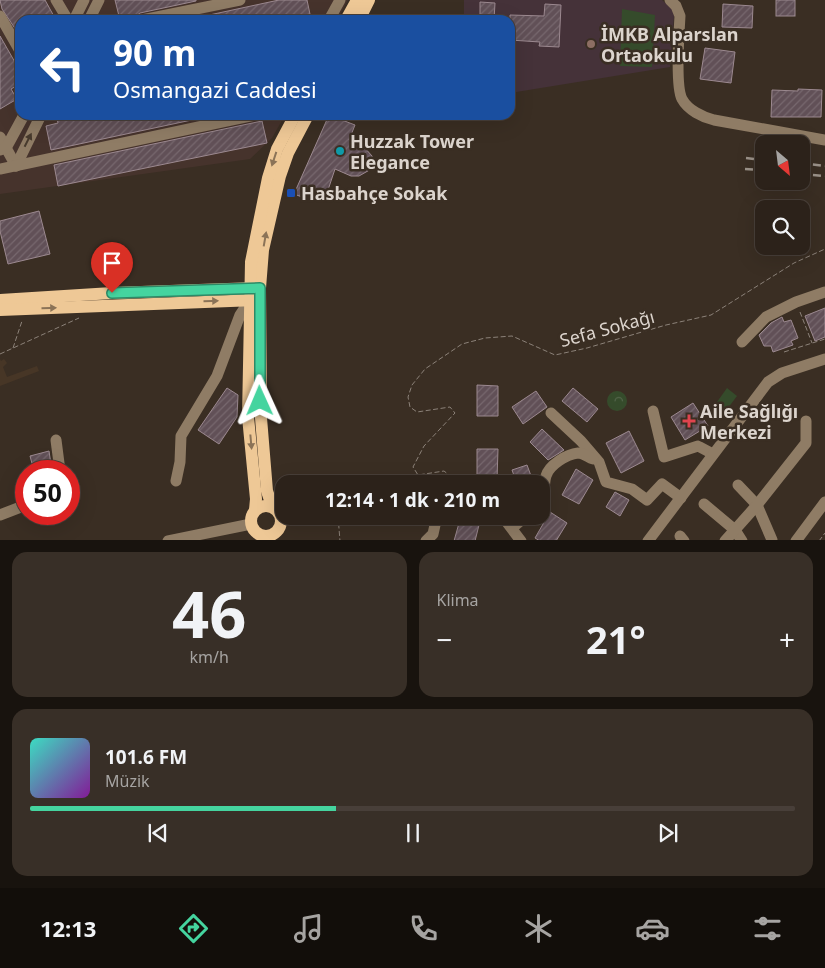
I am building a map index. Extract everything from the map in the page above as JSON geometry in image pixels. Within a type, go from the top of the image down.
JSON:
[{"type":"main road","points":[[349,15],[357,0]]},
{"type":"main road","points":[[361,15],[369,0]]},
{"type":"main road","points":[[275,508],[272,506],[267,491],[261,418],[255,294],[251,262],[260,209],[268,178],[277,149],[292,120]]},
{"type":"main road","points":[[281,525],[275,537],[266,536],[260,538],[251,524],[256,499],[248,417],[255,294],[270,214],[280,176],[288,153],[305,120]]},
{"type":"main road","points":[[0,300],[112,293],[255,294]]},
{"type":"main road","points":[[0,310],[255,294]]},
{"type":"main road","points":[[254,510],[262,506],[272,506]]},
{"type":"street","points":[[56,0],[65,15]]},
{"type":"street","points":[[76,15],[84,0]]},
{"type":"street","points":[[92,15],[99,0]]},
{"type":"street","points":[[166,15],[240,0]]},
{"type":"street","points":[[332,15],[340,0]]},
{"type":"street","points":[[670,0],[676,6],[680,16],[680,93],[690,107],[700,116],[714,120],[825,140]]},
{"type":"street","points":[[0,16],[15,42]]},
{"type":"street","points":[[3,149],[21,120]]},
{"type":"street","points":[[16,166],[39,120]]},
{"type":"street","points":[[0,169],[232,120]]},
{"type":"street","points":[[0,137],[3,149],[16,166]]},
{"type":"street","points":[[742,342],[766,317],[796,302],[825,292]]},
{"type":"street","points":[[176,481],[180,462],[180,436],[217,376],[240,316],[255,294]]},
{"type":"street","points":[[648,540],[768,382],[795,368],[825,359]]},
{"type":"street","points":[[653,411],[664,457],[698,446],[713,454]]},
{"type":"street","points":[[551,413],[581,441],[599,462],[606,482],[632,489],[647,500],[662,484],[681,498]]},
{"type":"street","points":[[725,540],[739,536],[757,505],[806,443],[806,421]]},
{"type":"street","points":[[56,440],[59,460]]},
{"type":"street","points":[[547,475],[553,466],[568,456],[580,453],[599,462]]},
{"type":"street","points":[[738,485],[757,505],[772,540]]},
{"type":"street","points":[[796,540],[825,502]]},
{"type":"street","points":[[704,504],[739,536]]},
{"type":"street","points":[[0,515],[15,509]]},
{"type":"street","points":[[168,540],[251,524]]},
{"type":"street","points":[[426,540],[433,534],[435,525]]},
{"type":"street","points":[[510,525],[521,540]]},
{"type":"street","points":[[512,528],[516,525]]},
{"type":"path","name":"Sefa Sokağı","points":[[449,475],[444,471],[418,475],[413,467],[424,446],[455,413],[450,407],[417,412],[410,407],[408,397],[412,384],[425,369],[462,344],[485,338],[512,336],[555,355],[587,348],[666,325],[711,315],[794,263],[825,249]]},
{"type":"path","points":[[796,302],[812,342]]},
{"type":"path","points":[[0,354],[86,315]]},
{"type":"path","points":[[13,348],[23,318]]},
{"type":"path","points":[[784,352],[825,339]]},
{"type":"path","points":[[339,525],[340,540]]},
{"type":"path","points":[[819,540],[825,533]]},
{"type":"shaded area","points":[[0,0],[348,0],[340,15],[15,15],[15,120],[282,120],[272,138],[250,159],[0,194]]},
{"type":"shaded area","name":"İMKB Alparslan Ortaokulu","points":[[464,0],[662,0],[672,9],[674,16],[670,67],[515,92],[515,15],[464,15]]},
{"type":"shaded area","points":[[0,359],[1,361],[4,359],[7,363],[3,367],[7,377],[37,366],[39,371],[0,386]]},
{"type":"green space","points":[[622,9],[655,15],[652,67],[620,66]]},
{"type":"green space","points":[[727,388],[737,396],[722,416],[712,409]]},
{"type":"green space","points":[[613,391],[621,391],[627,397],[627,405],[621,411],[613,411],[607,405],[607,397]]},
{"type":"building","points":[[0,0],[45,0],[53,15],[15,15],[15,28],[2,9]]},
{"type":"building","points":[[115,0],[196,0],[137,15],[119,15]]},
{"type":"building","points":[[279,0],[307,0],[310,15],[209,15]]},
{"type":"building","points":[[776,0],[795,0],[795,16],[776,16]]},
{"type":"building","points":[[480,2],[495,3],[494,15],[480,15]]},
{"type":"building","points":[[545,4],[561,5],[559,47],[539,46],[540,42],[515,40],[515,15],[544,16]]},
{"type":"building","points":[[723,4],[753,6],[752,28],[722,27]]},
{"type":"building","points":[[0,36],[15,62],[15,87],[11,89],[15,96],[15,100],[0,109]]},
{"type":"building","points":[[705,48],[735,52],[731,83],[700,79]]},
{"type":"building","points":[[798,89],[822,90],[821,117],[771,117],[772,90],[798,91]]},
{"type":"building","points":[[57,120],[192,120],[51,150],[46,126],[58,123]]},
{"type":"building","name":"Huzzak Tower Elegance","points":[[327,120],[342,120],[355,125],[349,140],[364,147],[372,156],[373,168],[359,176],[351,176],[335,169],[328,190],[302,197],[294,194]]},
{"type":"building","points":[[262,121],[267,143],[58,186],[54,165]]},
{"type":"building","points":[[39,211],[50,254],[8,264],[0,231],[0,221]]},
{"type":"building","points":[[825,308],[825,337],[815,341],[805,316]]},
{"type":"building","points":[[782,317],[784,322],[791,320],[798,338],[791,341],[793,345],[773,352],[771,346],[764,346],[759,335],[771,323]]},
{"type":"building","points":[[477,385],[498,386],[498,416],[477,416]]},
{"type":"building","points":[[227,388],[238,395],[237,417],[219,444],[198,430]]},
{"type":"building","points":[[573,388],[598,409],[587,422],[562,401]]},
{"type":"building","points":[[536,391],[547,407],[523,424],[512,407]]},
{"type":"building","name":"Aile Sağlığı Merkezi","points":[[693,403],[708,426],[685,440],[671,417]]},
{"type":"building","points":[[542,429],[564,450],[548,460],[530,442]]},
{"type":"building","points":[[629,431],[644,461],[621,473],[606,443]]},
{"type":"building","points":[[477,449],[498,449],[497,475],[477,475]]},
{"type":"building","points":[[49,451],[50,460],[31,460],[30,456]]},
{"type":"building","points":[[527,465],[531,475],[514,475],[512,470]]},
{"type":"building","points":[[576,469],[593,480],[579,504],[562,495]]},
{"type":"building","points":[[615,492],[629,500],[620,516],[606,507]]},
{"type":"building","points":[[550,512],[567,523],[557,540],[538,540],[535,538],[542,525],[550,525]]},
{"type":"building","points":[[458,525],[479,525],[475,540],[454,540]]},
{"type":"railway","points":[[746,158],[755,159]]},
{"type":"railway","points":[[810,164],[825,166]]},
{"type":"railway","points":[[745,169],[755,170]]},
{"type":"railway","points":[[810,175],[825,176]]},
{"type":"place","name":"İMKB Alparslan Ortaokulu","points":[[591,44]]},
{"type":"place","name":"Huzzak Tower Elegance","points":[[340,151]]},
{"type":"place","name":"Hasbahçe Sokak","points":[[291,193]]},
{"type":"place","name":"Aile Sağlığı Merkezi","points":[[689,421]]},
{"type":"route","points":[[112,293],[260,288],[260,401]]}]
